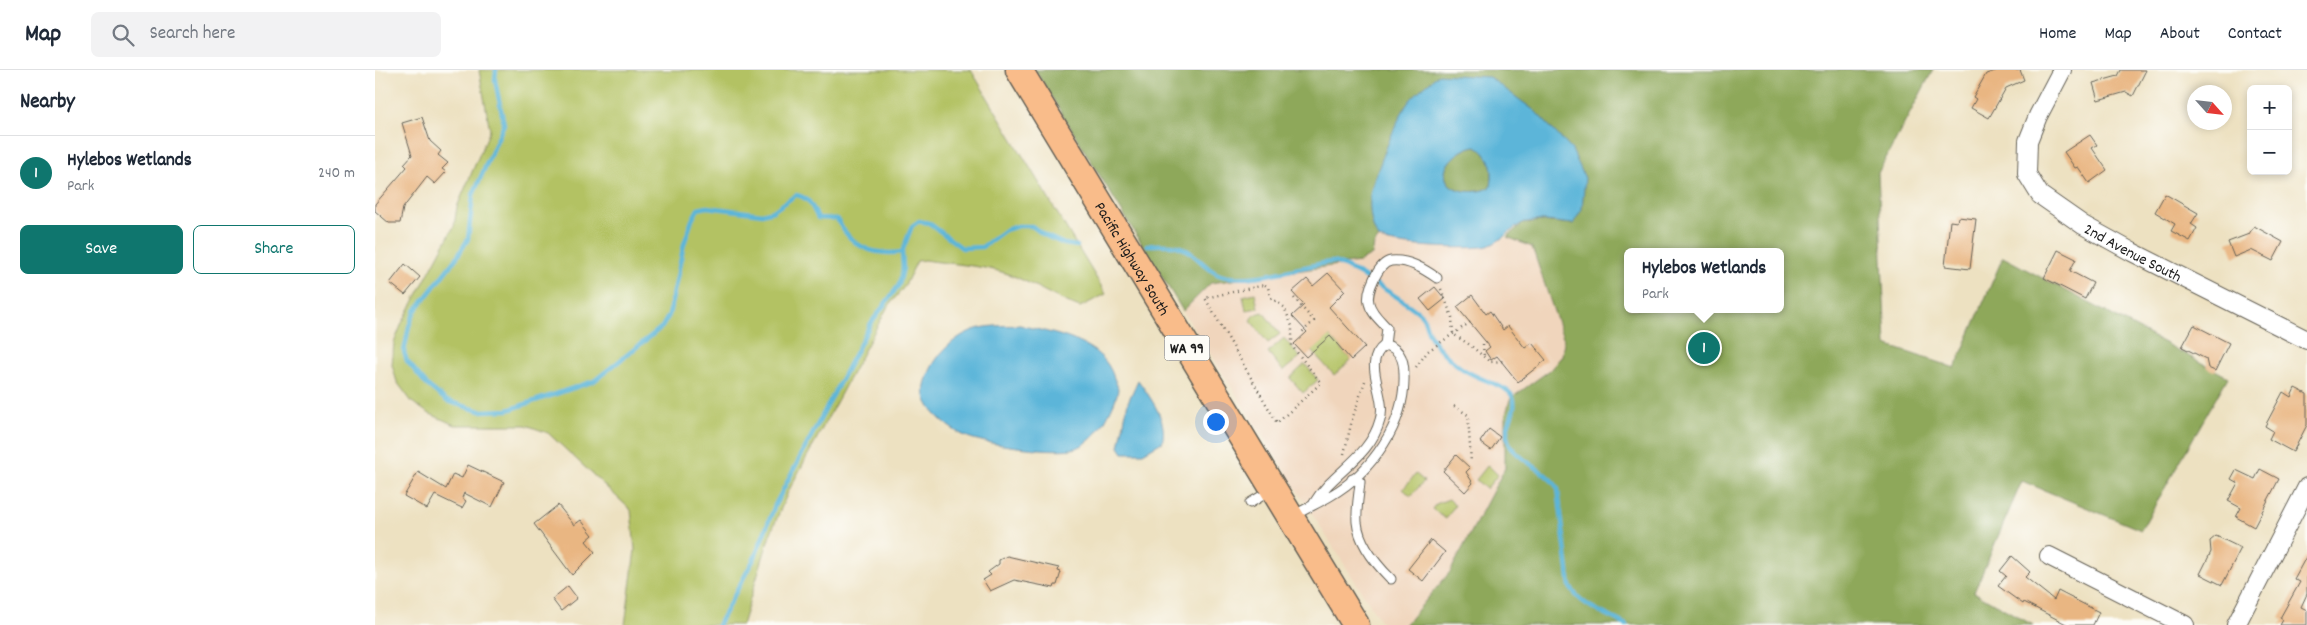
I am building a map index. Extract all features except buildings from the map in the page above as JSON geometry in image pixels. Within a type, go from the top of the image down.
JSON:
[{"type":"main road","name":"Pacific Highway South","points":[[1001,70],[1255,500],[1338,625]]},
{"type":"main road","name":"Pacific Highway South","points":[[1019,70],[1356,625]]},
{"type":"street","name":"2nd Avenue South","points":[[2062,70],[2038,116],[2028,141],[2027,174],[2035,188],[2047,201],[2083,225],[2132,252],[2307,340]]},
{"type":"street","points":[[2236,625],[2302,510],[2307,486]]},
{"type":"street","points":[[2049,556],[2185,625]]},
{"type":"lane","points":[[1314,503],[1323,487],[1342,473],[1367,448],[1377,431],[1382,413],[1381,399],[1373,368],[1374,359],[1379,350],[1385,345],[1387,328],[1374,314],[1369,302],[1370,290],[1381,266],[1390,261],[1417,265],[1437,278]]},
{"type":"lane","points":[[1291,518],[1314,503],[1330,497],[1352,479],[1378,452],[1401,406],[1405,391],[1404,369],[1399,352],[1393,346],[1385,345]]},
{"type":"lane","points":[[1352,479],[1361,482],[1357,523],[1365,544],[1376,563],[1391,579]]},
{"type":"path","points":[[1437,278],[1452,317],[1453,334]]},
{"type":"path","points":[[1265,285],[1268,287],[1270,297],[1284,307],[1292,326],[1293,346],[1321,384],[1277,422],[1205,298],[1265,285]]},
{"type":"path","points":[[1294,298],[1314,321],[1300,334]]},
{"type":"path","points":[[1428,351],[1472,321]]},
{"type":"path","points":[[1453,334],[1490,362],[1506,361]]},
{"type":"path","points":[[1483,344],[1484,357]]},
{"type":"path","points":[[1342,473],[1352,420],[1374,359]]},
{"type":"path","points":[[1454,406],[1468,415],[1471,463]]},
{"type":"shaded area","points":[[1507,237],[1532,246],[1564,341],[1562,356],[1550,370],[1510,399],[1504,450],[1505,468],[1450,572],[1405,625],[1383,625],[1183,311],[1211,283],[1359,262],[1379,238],[1391,243],[1423,247],[1462,247],[1487,246]]},
{"type":"green space","points":[[479,70],[971,70],[1106,294],[1080,307],[1005,273],[965,265],[924,260],[917,261],[904,287],[887,308],[788,492],[770,535],[742,625],[625,625],[635,550],[631,510],[548,433],[526,425],[455,425],[428,413],[412,402],[397,382],[392,365],[394,343],[402,323],[454,226],[457,207],[490,130]]},
{"type":"green space","points":[[1035,70],[1933,70],[1878,173],[1886,345],[1955,368],[2003,257],[2228,377],[2141,530],[2022,481],[1974,592],[2033,625],[1405,625],[1450,572],[1505,468],[1505,418],[1510,399],[1550,370],[1562,356],[1564,341],[1532,247],[1507,237],[1522,224],[1540,221],[1573,224],[1490,77],[1374,227],[1379,238],[1374,245],[1372,255],[1359,262],[1211,283],[1183,311]]},
{"type":"green space","points":[[1476,146],[1485,154],[1490,163],[1492,169],[1491,186],[1487,189],[1475,191],[1456,188],[1447,181],[1446,169],[1458,153]]},
{"type":"green space","points":[[1255,293],[1258,308],[1246,310],[1243,296]]},
{"type":"green space","points":[[1263,312],[1280,334],[1268,343],[1251,321],[1254,315]]},
{"type":"green space","points":[[1328,334],[1351,360],[1334,375],[1312,351]]},
{"type":"green space","points":[[1284,338],[1300,357],[1283,371],[1268,352]]},
{"type":"green space","points":[[1305,364],[1318,380],[1303,393],[1290,378]]},
{"type":"green space","points":[[1488,465],[1498,475],[1486,489],[1476,480]]},
{"type":"green space","points":[[1416,474],[1424,481],[1411,496],[1403,489]]},
{"type":"green space","points":[[1449,499],[1455,505],[1446,519],[1432,509],[1436,504]]},
{"type":"water","points":[[1439,74],[1489,77],[1535,111],[1572,150],[1585,178],[1582,209],[1573,224],[1541,221],[1523,223],[1493,244],[1480,247],[1414,246],[1398,244],[1379,238],[1373,227],[1370,213],[1372,186],[1400,116],[1414,96]],"holes":[[[1476,146],[1488,159],[1492,169],[1491,186],[1487,189],[1468,191],[1451,185],[1445,175],[1446,169],[1453,158],[1470,147]]]},
{"type":"water","points":[[1020,325],[1075,341],[1099,355],[1108,365],[1118,388],[1116,397],[1111,410],[1096,434],[1077,448],[1062,450],[1016,447],[972,439],[947,425],[933,412],[925,398],[925,384],[929,373],[938,357],[951,343],[968,332],[977,329]]},
{"type":"water","points":[[1138,380],[1157,409],[1163,426],[1162,442],[1143,453],[1123,453],[1119,447],[1128,402]]},
{"type":"waterway","points":[[496,70],[495,80],[504,124],[473,195],[468,239],[457,257],[415,311],[409,326],[404,352],[407,361],[427,385],[447,401],[480,411],[508,410],[594,381],[662,327],[669,315],[684,244],[698,209],[707,207],[762,214],[773,211],[796,195],[801,196],[808,200],[818,218],[837,219],[849,237],[863,248],[891,253],[902,252],[912,226],[919,221],[929,223],[962,248],[982,247],[1005,230],[1018,226],[1032,226],[1044,235],[1064,244],[1077,246]]},
{"type":"waterway","points":[[1147,245],[1177,246],[1190,253],[1214,272],[1238,278],[1259,276],[1333,262],[1364,277],[1418,312],[1423,317],[1434,341],[1451,360],[1466,371],[1510,393],[1514,403],[1507,431],[1510,444],[1522,458],[1553,482],[1558,489],[1570,587],[1588,605],[1626,625]]},
{"type":"waterway","points":[[718,625],[755,557],[775,505],[871,323],[899,285],[903,268],[902,252]]},
{"type":"place","name":"Hylebos Wetlands","points":[[1704,348]]}]
